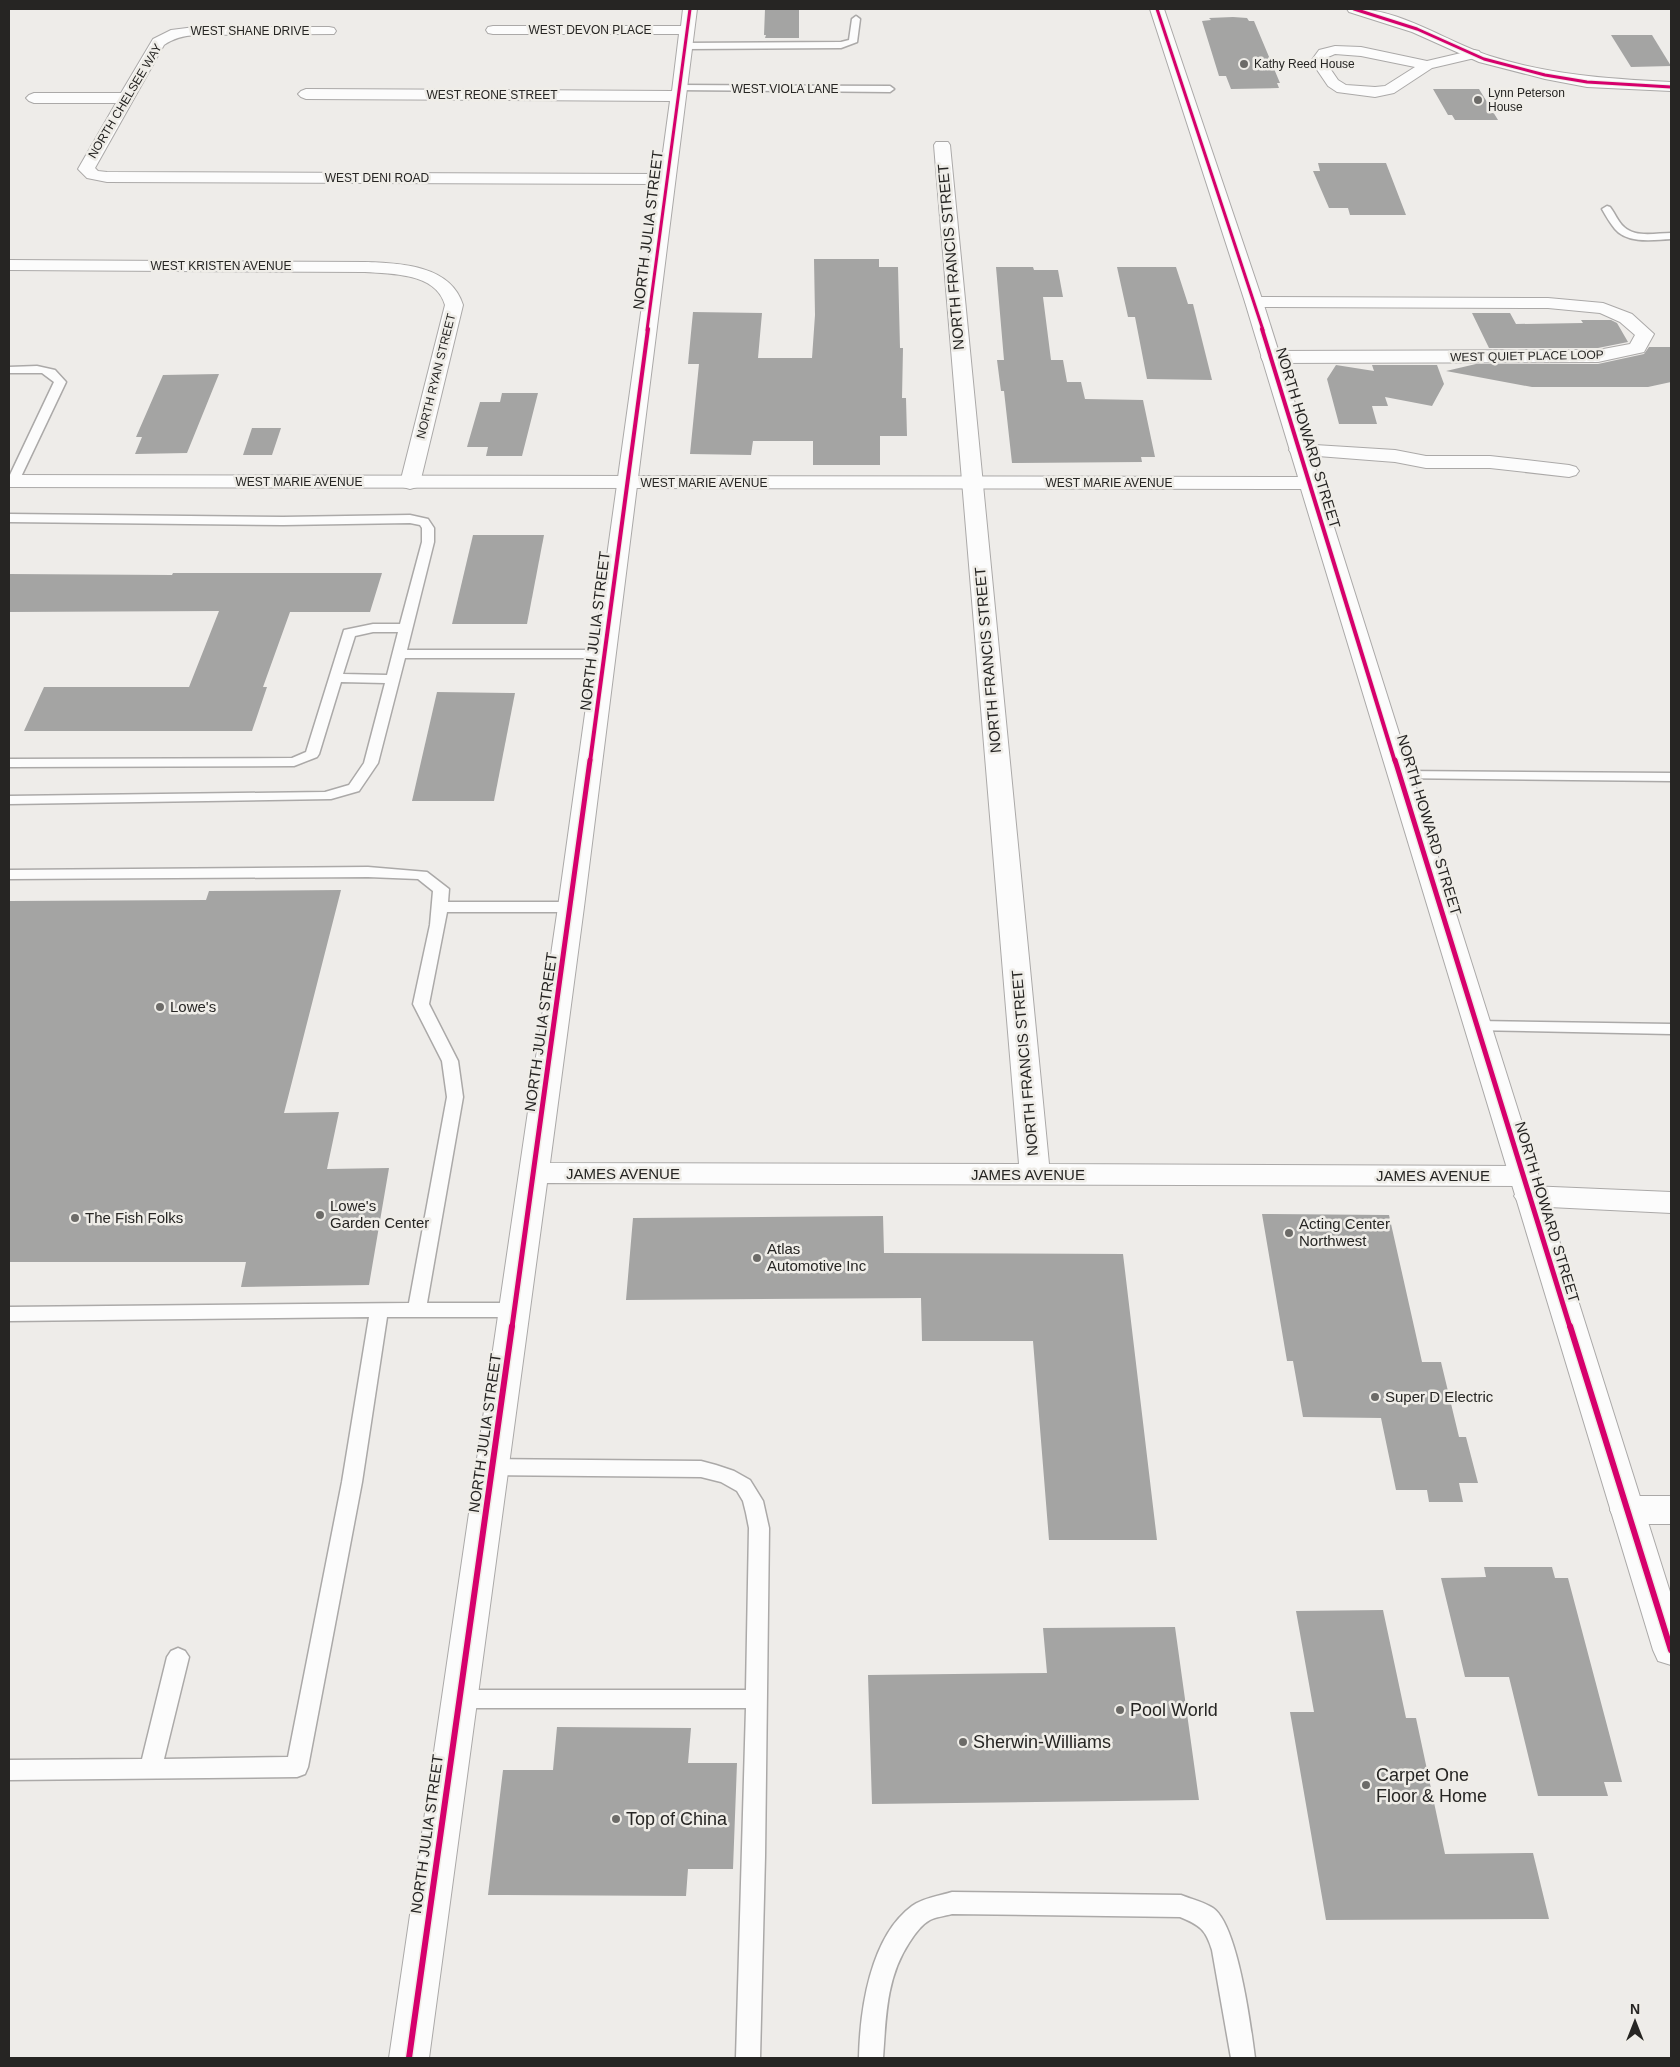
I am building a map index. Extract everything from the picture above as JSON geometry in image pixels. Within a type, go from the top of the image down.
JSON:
[{"type":"street","name":"NORTH HOWARD STREET","points":[[1157,9],[1254,302],[1308,483],[1671,1650]]},
{"type":"street","points":[[1354,9],[1417,29],[1501,64],[1544,76],[1605,84],[1671,88]]},
{"type":"street","name":"WEST DEVON PLACE","points":[[493,30],[687,28]]},
{"type":"street","name":"NORTH JULIA STREET","points":[[409,2058],[458,1699],[516,1310],[687,28]]},
{"type":"street","name":"WEST SHANE DRIVE","points":[[172,34],[195,31],[329,31]]},
{"type":"street","name":"NORTH CHELSEE WAY","points":[[88,172],[86,166],[158,42],[172,34]]},
{"type":"street","points":[[1426,65],[1389,90],[1366,91],[1342,89],[1333,84],[1318,61],[1320,56],[1326,52],[1353,51],[1426,65],[1474,54]]},
{"type":"street","name":"WEST REONE STREET","points":[[306,94],[679,92]]},
{"type":"street","points":[[34,98],[126,98]]},
{"type":"street","name":"NORTH FRANCIS STREET","points":[[942,145],[1035,1175]]},
{"type":"street","name":"WEST DENI ROAD","points":[[88,172],[99,176],[117,177],[667,179]]},
{"type":"street","name":"WEST KRISTEN AVENUE","points":[[9,265],[365,267],[402,270],[431,278]]},
{"type":"street","name":"NORTH RYAN STREET","points":[[410,483],[454,304],[450,291],[431,278]]},
{"type":"street","name":"WEST QUIET PLACE LOOP","points":[[1254,302],[1548,303],[1603,308],[1626,318],[1645,334],[1637,348],[1598,356],[1270,357]]},
{"type":"street","points":[[1298,450],[1394,456],[1426,462],[1490,462],[1569,471]]},
{"type":"street","name":"WEST MARIE AVENUE","points":[[11,481],[972,484],[1308,483]]},
{"type":"street","name":"JAMES AVENUE","points":[[534,1174],[1035,1175],[1526,1186],[1671,1203]]},
{"type":"street","points":[[1627,1510],[1671,1510]]},
{"type":"lane","points":[[687,28],[841,45],[853,42],[856,19]]},
{"type":"lane","name":"WEST VIOLA LANE","points":[[679,92],[890,89]]},
{"type":"lane","points":[[1607,209],[1619,229],[1625,233],[1638,236],[1671,236]]},
{"type":"lane","points":[[9,370],[45,371],[53,373],[60,382],[11,481]]},
{"type":"lane","points":[[9,518],[410,519],[424,522],[428,528],[428,542],[371,764],[354,788],[326,796],[9,800]]},
{"type":"lane","points":[[9,763],[294,762],[312,754],[349,633],[373,628],[405,628]]},
{"type":"lane","points":[[398,654],[604,654]]},
{"type":"lane","points":[[335,678],[392,679]]},
{"type":"lane","points":[[1400,775],[1671,777]]},
{"type":"lane","points":[[9,874],[368,872],[422,875],[441,889],[438,925],[421,1004],[450,1061],[455,1097],[417,1310]]},
{"type":"lane","points":[[439,907],[571,907]]},
{"type":"lane","points":[[1477,1026],[1671,1029]]},
{"type":"lane","points":[[9,1770],[297,1766],[344,1522],[374,1350],[379,1310]]},
{"type":"lane","points":[[9,1314],[516,1310]]},
{"type":"lane","points":[[493,1467],[700,1469],[728,1475],[744,1484],[755,1503],[759,1528],[754,1856],[748,2058]]},
{"type":"lane","points":[[151,1768],[178,1657]]},
{"type":"lane","points":[[458,1699],[756,1699]]},
{"type":"lane","points":[[871,2058],[873,2008],[885,1962],[894,1944],[909,1924],[922,1912],[952,1903],[1181,1906],[1205,1916],[1217,1929],[1224,1950],[1243,2058]]},
{"type":"building","points":[[765,9],[799,9],[799,38],[765,38]]},
{"type":"building","name":"Kathy Reed House","points":[[1209,18],[1247,18],[1249,21],[1254,21],[1280,83],[1277,83],[1279,88],[1231,89],[1226,76],[1219,76],[1202,21],[1211,20]]},
{"type":"building","points":[[1611,35],[1652,35],[1671,66],[1631,67]]},
{"type":"building","points":[[1433,89],[1479,89],[1498,120],[1455,120],[1452,115],[1448,115]]},
{"type":"building","points":[[1318,163],[1386,163],[1406,215],[1350,215],[1348,208],[1329,208],[1313,171],[1320,171]]},
{"type":"building","points":[[814,259],[879,259],[879,267],[898,267],[900,348],[903,348],[902,398],[906,398],[907,436],[880,436],[880,465],[813,465],[813,441],[753,441],[751,455],[690,454],[699,364],[688,364],[693,312],[762,313],[758,358],[812,358],[815,315]]},
{"type":"building","points":[[996,267],[1033,267],[1034,270],[1058,270],[1063,297],[1043,297],[1051,360],[1063,360],[1067,382],[1081,382],[1085,399],[1143,400],[1155,457],[1141,457],[1142,462],[1012,463],[1004,391],[1001,391],[997,360],[1004,360]]},
{"type":"building","points":[[1117,267],[1176,267],[1188,304],[1193,304],[1212,380],[1147,379],[1135,317],[1128,317]]},
{"type":"building","points":[[1472,313],[1510,313],[1516,324],[1583,323],[1581,320],[1611,320],[1617,323],[1628,342],[1598,348],[1489,348]]},
{"type":"building","points":[[1649,347],[1671,347],[1671,382],[1648,387],[1532,387],[1446,371],[1476,364],[1598,364],[1644,354]]},
{"type":"building","points":[[1336,365],[1374,371],[1372,365],[1437,365],[1444,384],[1432,406],[1385,397],[1388,406],[1372,406],[1377,424],[1339,424],[1327,379]]},
{"type":"building","points":[[219,374],[187,453],[135,454],[142,437],[136,437],[163,375]]},
{"type":"building","points":[[502,393],[538,393],[522,456],[486,456],[488,447],[467,447],[480,402],[500,402]]},
{"type":"building","points":[[252,428],[281,428],[272,455],[243,455]]},
{"type":"building","points":[[473,535],[544,535],[527,624],[452,624]]},
{"type":"building","points":[[173,573],[382,573],[370,612],[290,612],[263,687],[267,687],[252,731],[24,731],[44,687],[189,687],[219,611],[9,612],[9,574],[172,575]]},
{"type":"building","points":[[437,692],[515,693],[494,801],[412,801]]},
{"type":"building","name":"Lowe's","points":[[341,890],[284,1113],[339,1112],[327,1169],[389,1168],[369,1285],[241,1287],[246,1262],[9,1262],[9,901],[206,900],[209,891]]},
{"type":"building","points":[[1262,1214],[1389,1215],[1422,1362],[1441,1362],[1459,1437],[1466,1437],[1478,1483],[1459,1483],[1463,1502],[1429,1502],[1427,1490],[1396,1490],[1381,1418],[1303,1417],[1293,1361],[1287,1361]]},
{"type":"building","points":[[883,1216],[884,1253],[1123,1254],[1157,1540],[1049,1540],[1033,1341],[922,1341],[921,1298],[626,1300],[633,1218]]},
{"type":"building","points":[[1484,1567],[1552,1567],[1555,1578],[1568,1578],[1622,1782],[1604,1782],[1608,1796],[1538,1796],[1509,1677],[1465,1677],[1441,1578],[1486,1577]]},
{"type":"building","name":"Carpet One Floor & Home","points":[[1383,1610],[1406,1718],[1416,1718],[1445,1854],[1533,1853],[1549,1919],[1326,1920],[1290,1712],[1314,1712],[1296,1611]]},
{"type":"building","points":[[1175,1627],[1199,1800],[872,1804],[868,1675],[1047,1673],[1043,1628]]},
{"type":"building","name":"Top of China","points":[[557,1727],[691,1728],[688,1763],[737,1763],[733,1869],[688,1869],[686,1896],[488,1895],[503,1770],[553,1770]]},
{"type":"cycle path","points":[[409,2058],[571,907],[690,9]]},
{"type":"cycle path","points":[[1157,9],[1254,302],[1671,1650]]},
{"type":"cycle path","points":[[1354,9],[1417,29],[1484,59],[1545,75],[1587,82],[1671,87]]},
{"type":"place","name":"Kathy Reed House","points":[[1244,64]]},
{"type":"place","name":"Lynn Peterson House","points":[[1478,100]]},
{"type":"place","name":"Lowe's","points":[[160,1007]]},
{"type":"place","name":"Lowe's Garden Center","points":[[320,1215]]},
{"type":"place","name":"The Fish Folks","points":[[75,1218]]},
{"type":"place","name":"Acting Center Northwest","points":[[1289,1233]]},
{"type":"place","name":"Atlas Automotive Inc","points":[[757,1258]]},
{"type":"place","name":"Super D Electric","points":[[1375,1397]]},
{"type":"place","name":"Pool World","points":[[1120,1710]]},
{"type":"place","name":"Sherwin-Williams","points":[[963,1742]]},
{"type":"place","name":"Carpet One Floor & Home","points":[[1366,1785]]},
{"type":"place","name":"Top of China","points":[[616,1819]]}]
